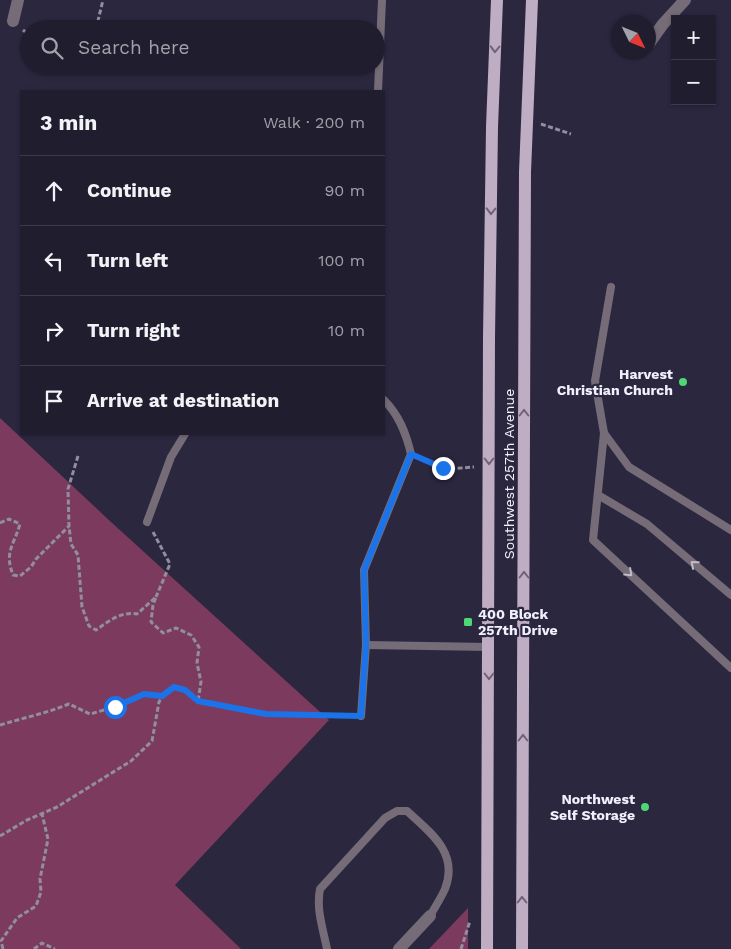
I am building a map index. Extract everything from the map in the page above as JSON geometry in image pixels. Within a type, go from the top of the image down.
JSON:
[{"type":"main road","name":"Southwest 257th Avenue","points":[[488,949],[492,127],[497,0]]},
{"type":"main road","name":"Southwest 257th Avenue","points":[[522,949],[526,120],[532,0]]},
{"type":"street","points":[[13,21],[18,0]]},
{"type":"street","points":[[656,34],[685,0]]},
{"type":"street","points":[[399,949],[430,916]]},
{"type":"lane","points":[[381,20],[382,0]]},
{"type":"lane","points":[[378,90],[379,75]]},
{"type":"lane","points":[[611,287],[595,381],[604,433],[593,540],[731,668]]},
{"type":"lane","points":[[361,716],[366,645],[364,570],[411,454],[400,421],[393,409],[385,401]]},
{"type":"lane","points":[[604,433],[628,467],[731,530]]},
{"type":"lane","points":[[147,522],[171,457],[184,435]]},
{"type":"lane","points":[[598,495],[647,524],[731,596]]},
{"type":"lane","points":[[366,645],[489,647]]},
{"type":"lane","points":[[327,949],[319,913],[318,898],[320,889],[385,818],[397,811],[407,811],[431,833],[446,852],[450,868],[445,888],[430,916]]},
{"type":"path","points":[[98,20],[103,0]]},
{"type":"path","points":[[526,120],[571,134]]},
{"type":"path","points":[[411,454],[448,469],[489,466]]},
{"type":"path","points":[[78,456],[68,489],[69,526],[71,544],[78,555],[82,607],[89,626],[96,630],[127,612],[137,614],[156,597]]},
{"type":"path","points":[[0,523],[9,518],[20,524],[16,538],[8,552],[9,566],[13,575],[20,576],[31,568],[36,559],[69,526]]},
{"type":"path","points":[[147,522],[170,564],[153,605],[151,622],[163,633],[176,628],[192,635],[199,647],[197,663],[201,682],[198,701]]},
{"type":"path","points":[[0,836],[57,807],[131,761],[152,741],[158,702],[162,696],[174,687],[185,690],[198,701],[266,714],[361,716]]},
{"type":"path","points":[[0,725],[34,715],[46,714],[69,704],[90,714],[115,707],[144,694],[162,696]]},
{"type":"path","points":[[3,949],[1,941],[17,918],[36,906],[41,892],[40,879],[48,839],[42,814]]},
{"type":"path","points":[[34,949],[42,943],[55,949]]},
{"type":"shaded area","points":[[0,418],[111,522],[329,720],[175,885],[241,949],[0,949]]},
{"type":"shaded area","points":[[468,908],[468,949],[429,949]]},
{"type":"place","name":"Harvest Christian Church","points":[[683,382]]},
{"type":"place","name":"400 Block 257th Drive","points":[[468,622]]},
{"type":"place","name":"Northwest Self Storage","points":[[645,807]]},
{"type":"route","points":[[115,707],[144,694],[162,696],[174,687],[185,690],[198,701],[266,714],[361,716],[366,645],[364,570],[411,454],[443,468]]}]
